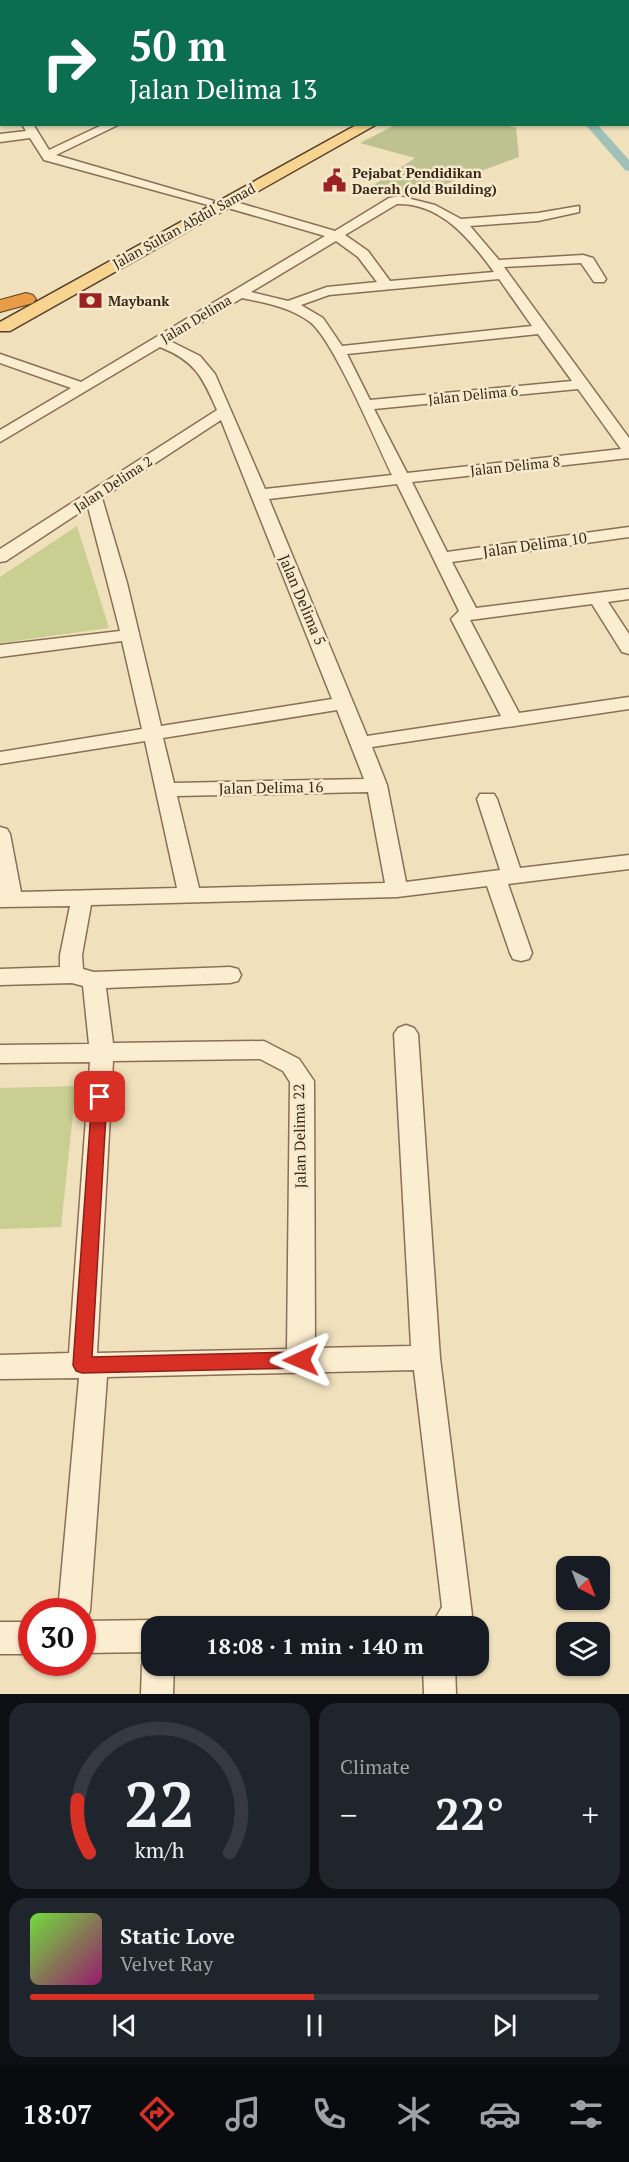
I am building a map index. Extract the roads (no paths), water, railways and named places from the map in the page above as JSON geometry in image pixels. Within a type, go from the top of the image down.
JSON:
[{"type":"highway","points":[[0,306],[26,299]]},
{"type":"main road","name":"Jalan Sultan Abdul Samad","points":[[1,324],[348,126]]},
{"type":"main road","name":"Jalan Sultan Abdul Samad","points":[[1,324],[26,299],[366,126]]},
{"type":"street","points":[[47,155],[111,126]]},
{"type":"street","points":[[0,138],[30,129],[47,155],[336,235],[363,254],[386,285]]},
{"type":"street","name":"Jalan Delima","points":[[0,437],[393,201],[417,204],[459,223]]},
{"type":"street","points":[[459,223],[538,217],[575,208]]},
{"type":"street","points":[[459,223],[476,238],[629,451]]},
{"type":"street","points":[[289,305],[327,291],[583,259],[588,261],[599,279]]},
{"type":"street","points":[[239,293],[289,305],[318,321],[338,351],[470,615]]},
{"type":"street","points":[[338,351],[542,329]]},
{"type":"street","name":"Jalan Delima 5","points":[[159,342],[190,353],[198,360],[225,411],[377,785],[397,890]]},
{"type":"street","points":[[0,358],[82,387]]},
{"type":"street","name":"Jalan Delima 6","points":[[365,405],[582,384]]},
{"type":"street","name":"Jalan Delima 2","points":[[0,557],[225,411]]},
{"type":"street","name":"Jalan Delima 8","points":[[259,495],[629,451]]},
{"type":"street","points":[[93,497],[130,635],[190,896]]},
{"type":"street","name":"Jalan Delima 10","points":[[442,558],[629,532]]},
{"type":"street","points":[[513,720],[460,619],[464,615],[629,594]]},
{"type":"street","points":[[600,603],[629,648]]},
{"type":"street","points":[[0,651],[130,635]]},
{"type":"street","points":[[0,758],[343,703]]},
{"type":"street","points":[[359,743],[629,703]]},
{"type":"street","name":"Jalan Delima 16","points":[[164,790],[377,785]]},
{"type":"street","points":[[487,799],[521,953]]},
{"type":"street","points":[[0,834],[6,899],[397,890],[629,862]]},
{"type":"street","points":[[72,975],[71,955],[82,898]]},
{"type":"street","points":[[0,977],[72,975],[94,980],[230,975]]},
{"type":"street","points":[[75,1598],[102,1053],[94,980]]},
{"type":"street","points":[[405,1034],[426,1358],[457,1607],[455,1616]]},
{"type":"street","name":"Jalan Delima 22","points":[[0,1054],[264,1050],[291,1065],[302,1081],[301,1360]]},
{"type":"street","points":[[0,1367],[426,1358]]},
{"type":"street","points":[[96,1637],[141,1636]]},
{"type":"street","points":[[0,1638],[18,1638]]},
{"type":"street","points":[[157,1694],[158,1676]]},
{"type":"street","points":[[439,1676],[440,1694]]},
{"type":"waterway","points":[[592,126],[629,167]]},
{"type":"place","name":"Pejabat Pendidikan Daerah (old Building)","points":[[334,181]]},
{"type":"place","name":"Maybank","points":[[90,301]]}]
